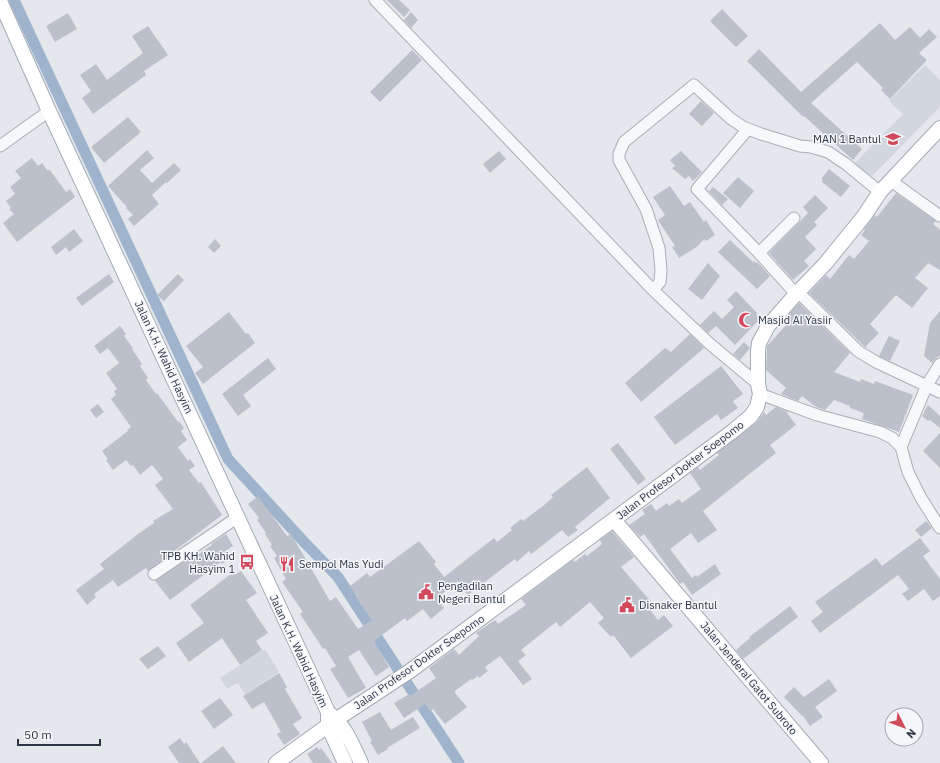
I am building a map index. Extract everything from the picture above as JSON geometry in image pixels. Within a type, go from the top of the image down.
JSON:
[{"type":"main road","name":"Jalan K.H. Wahid Hasyim","points":[[0,1],[49,111],[331,719]]},
{"type":"main road","name":"Jalan Profesor Dokter Soepomo","points":[[276,763],[331,719],[410,671],[744,422],[755,411],[759,389],[757,357],[759,343],[768,326],[825,264],[845,240],[880,192],[940,128]]},
{"type":"main road","name":"Jalan Jenderal Gatot Subroto","points":[[614,520],[821,763]]},
{"type":"main road","points":[[331,719],[344,763]]},
{"type":"main road","points":[[331,719],[350,741],[361,763]]},
{"type":"street","points":[[375,0],[654,290],[759,389],[817,415],[880,432],[892,438],[901,447],[908,472],[938,521]]},
{"type":"street","points":[[654,290],[660,282],[661,270],[659,248],[646,209],[619,160],[619,154],[624,142],[694,85],[742,127],[800,146],[811,147],[828,152],[851,168],[880,192]]},
{"type":"street","points":[[0,146],[49,111]]},
{"type":"street","points":[[748,129],[697,189],[797,293],[858,351],[876,362],[940,392]]},
{"type":"street","points":[[891,181],[940,216]]},
{"type":"street","points":[[759,253],[794,218]]},
{"type":"street","points":[[901,447],[926,385],[940,364]]},
{"type":"street","points":[[154,574],[238,517]]},
{"type":"shaded area","name":"MAN 1 Bantul","points":[[925,65],[940,80],[940,107],[868,180],[853,165],[903,114],[889,101]]},
{"type":"shaded area","points":[[265,649],[279,672],[245,694],[238,683],[227,689],[220,678]]},
{"type":"building","points":[[387,0],[399,0],[410,10],[404,17]]},
{"type":"building","points":[[722,9],[748,36],[736,47],[710,21]]},
{"type":"building","points":[[411,12],[418,20],[411,28],[404,20]]},
{"type":"building","points":[[68,13],[77,29],[55,42],[46,26]]},
{"type":"building","points":[[880,23],[895,40],[910,27],[920,38],[929,29],[937,37],[919,53],[927,60],[890,99],[881,90],[883,88],[857,62],[811,103],[862,149],[853,160],[804,116],[803,117],[747,61],[759,49],[801,92]]},
{"type":"building","points":[[148,26],[168,55],[144,71],[146,75],[93,114],[82,98],[91,91],[80,75],[96,64],[107,80],[143,53],[132,36]]},
{"type":"building","points":[[412,50],[422,60],[380,102],[370,92]]},
{"type":"building","points":[[701,101],[714,113],[702,126],[689,114]]},
{"type":"building","points":[[128,117],[141,132],[104,163],[91,147]]},
{"type":"building","points":[[147,150],[154,158],[140,170],[152,183],[174,163],[181,170],[152,195],[159,204],[134,226],[128,219],[133,215],[108,186]]},
{"type":"building","points":[[499,151],[506,159],[490,173],[483,164]]},
{"type":"building","points":[[681,151],[702,172],[693,181],[689,176],[685,179],[672,168],[675,166],[670,160]]},
{"type":"building","points":[[32,158],[38,166],[42,163],[48,171],[49,169],[66,192],[70,189],[75,197],[17,242],[3,223],[14,214],[9,209],[11,208],[6,201],[15,194],[10,187],[21,178],[15,171]]},
{"type":"building","points":[[829,169],[850,186],[841,197],[822,182],[822,178]]},
{"type":"building","points":[[738,177],[754,191],[740,208],[723,193]]},
{"type":"building","points":[[670,186],[684,206],[690,202],[704,222],[706,220],[715,235],[706,241],[704,239],[698,246],[679,258],[672,247],[675,246],[658,220],[665,215],[653,197]]},
{"type":"building","points":[[713,187],[728,199],[722,205],[709,191]]},
{"type":"building","points":[[896,193],[936,221],[933,224],[940,230],[940,270],[928,263],[915,278],[928,288],[912,308],[896,295],[870,324],[879,333],[865,347],[809,293],[826,275],[830,279],[849,255],[854,259],[869,241],[861,235],[865,230],[864,229],[875,215],[877,217]]},
{"type":"building","points":[[815,195],[828,208],[814,222],[817,225],[805,237],[816,249],[804,261],[809,266],[793,280],[769,253],[808,213],[803,207]]},
{"type":"building","points":[[74,229],[83,241],[69,252],[66,247],[56,255],[51,247]]},
{"type":"building","points":[[215,239],[221,246],[214,253],[208,247]]},
{"type":"building","points":[[730,240],[753,262],[757,262],[770,276],[757,289],[718,252]]},
{"type":"building","points":[[708,263],[720,276],[702,300],[688,289]]},
{"type":"building","points":[[109,274],[114,282],[82,306],[76,298]]},
{"type":"building","points":[[178,274],[184,280],[164,301],[157,295]]},
{"type":"building","points":[[736,291],[757,313],[756,315],[760,319],[735,345],[716,326],[708,333],[700,325],[714,311],[722,319],[734,307],[727,300]]},
{"type":"building","points":[[799,303],[850,353],[834,372],[860,382],[861,379],[874,384],[875,381],[913,395],[899,432],[862,419],[864,413],[834,400],[825,410],[816,407],[802,396],[798,401],[781,394],[786,388],[766,370],[767,346],[786,325],[782,322]]},
{"type":"building","points":[[940,311],[940,356],[932,363],[924,356],[930,323]]},
{"type":"building","points":[[229,312],[255,343],[203,384],[195,373],[203,367],[186,346]]},
{"type":"building","points":[[120,326],[126,334],[124,336],[142,364],[140,366],[148,378],[146,380],[184,428],[181,431],[187,440],[178,447],[188,461],[190,459],[195,466],[189,470],[199,483],[201,482],[222,515],[148,571],[146,568],[118,587],[113,580],[94,594],[96,597],[87,605],[76,590],[104,569],[100,564],[154,523],[153,521],[173,509],[155,485],[163,479],[152,465],[140,475],[133,465],[131,466],[126,460],[113,470],[102,451],[131,427],[111,399],[116,395],[114,391],[117,389],[106,373],[119,363],[108,348],[100,354],[94,346]]},
{"type":"building","points":[[690,334],[704,348],[641,402],[625,383],[665,348],[671,352]]},
{"type":"building","points":[[889,336],[900,341],[890,361],[879,356]]},
{"type":"building","points":[[744,342],[750,348],[740,360],[733,354]]},
{"type":"building","points":[[268,358],[276,369],[243,395],[251,406],[238,416],[222,394]]},
{"type":"building","points":[[721,366],[743,394],[733,401],[738,408],[721,420],[717,414],[675,445],[654,417]]},
{"type":"building","points":[[98,404],[104,412],[96,418],[90,410]]},
{"type":"building","points":[[928,405],[940,416],[940,428],[922,416]]},
{"type":"building","points":[[776,407],[788,412],[787,413],[796,425],[770,445],[776,453],[703,511],[717,530],[698,543],[691,533],[670,549],[692,578],[696,575],[697,577],[715,564],[721,574],[692,595],[683,582],[680,584],[644,534],[640,537],[629,525],[645,514],[642,510],[651,504],[656,511],[667,503],[669,506],[679,499],[682,503],[701,489],[690,473],[698,467],[700,470],[719,455],[717,453],[757,422],[764,412],[766,415]]},
{"type":"building","points":[[940,433],[940,468],[923,451]]},
{"type":"building","points":[[618,443],[646,479],[638,485],[610,449]]},
{"type":"building","points":[[587,467],[610,498],[575,527],[578,530],[568,537],[562,530],[531,554],[529,551],[517,562],[515,559],[468,595],[458,581],[437,598],[444,608],[431,619],[423,609],[407,621],[405,618],[374,641],[389,667],[376,676],[359,650],[348,657],[366,688],[348,698],[330,669],[336,666],[325,648],[323,649],[300,614],[303,612],[282,582],[286,579],[274,558],[277,556],[270,546],[272,545],[265,534],[266,533],[257,520],[259,518],[248,504],[258,496],[287,536],[291,534],[330,601],[336,597],[358,629],[372,620],[356,598],[358,597],[350,586],[367,573],[370,577],[419,541],[436,562],[434,564],[444,577],[494,538],[497,542],[512,530],[510,528],[521,519],[523,521],[543,506],[553,497],[551,495]]},
{"type":"building","points":[[926,521],[932,528],[921,537],[915,530]]},
{"type":"building","points":[[612,531],[634,557],[621,567],[652,603],[648,607],[658,620],[664,615],[673,626],[631,658],[613,635],[611,637],[598,623],[604,618],[590,602],[560,627],[556,622],[521,650],[526,655],[518,661],[532,679],[523,685],[500,656],[485,667],[488,671],[479,678],[478,676],[472,680],[471,679],[455,691],[467,707],[445,724],[433,709],[430,711],[425,704],[404,718],[394,703],[409,694],[410,696],[436,678],[429,668],[454,649],[459,655],[479,636],[476,633],[495,620],[498,624],[526,605],[521,599],[573,560],[575,562],[585,554],[587,556],[602,544],[600,540]]},
{"type":"building","points":[[226,534],[233,546],[224,552],[229,559],[222,564],[221,562],[170,600],[155,581],[188,559],[189,561]]},
{"type":"building","points":[[920,538],[930,551],[923,556],[940,579],[940,596],[933,601],[924,589],[908,601],[902,594],[909,589],[898,575],[820,633],[811,621],[823,612],[815,602],[876,558],[882,566]]},
{"type":"building","points":[[235,571],[236,574],[241,571],[257,593],[246,600],[268,633],[256,641],[262,650],[240,665],[222,638],[189,662],[176,643],[204,623],[190,605]]},
{"type":"building","points":[[790,606],[798,617],[743,659],[736,650],[750,638],[749,637]]},
{"type":"building","points":[[158,646],[166,656],[148,669],[139,659]]},
{"type":"building","points":[[279,673],[287,687],[285,689],[302,718],[293,724],[300,734],[284,745],[277,734],[281,732],[264,702],[252,709],[243,696]]},
{"type":"building","points":[[829,679],[837,691],[815,707],[823,717],[810,726],[803,716],[784,697],[794,687],[804,697]]},
{"type":"building","points":[[220,698],[233,715],[214,729],[201,711]]},
{"type":"building","points":[[380,712],[391,730],[413,717],[420,728],[378,755],[370,742],[372,741],[362,722]]},
{"type":"building","points":[[180,738],[184,744],[186,742],[200,763],[179,763],[168,747]]},
{"type":"building","points":[[223,746],[236,763],[201,763]]},
{"type":"building","points":[[317,747],[319,750],[321,748],[332,763],[313,763],[307,754]]},
{"type":"waterway","points":[[14,0],[228,459],[338,577],[459,763]]},
{"type":"place","name":"MAN 1 Bantul","points":[[893,139]]},
{"type":"place","name":"Masjid Al Yasiir","points":[[746,320]]},
{"type":"place","name":"TPB KH. Wahid Hasyim 1","points":[[247,562]]},
{"type":"place","name":"Sempol Mas Yudi","points":[[287,564]]},
{"type":"place","name":"Pengadilan Negeri Bantul","points":[[426,592]]},
{"type":"place","name":"Disnaker Bantul","points":[[627,605]]}]
